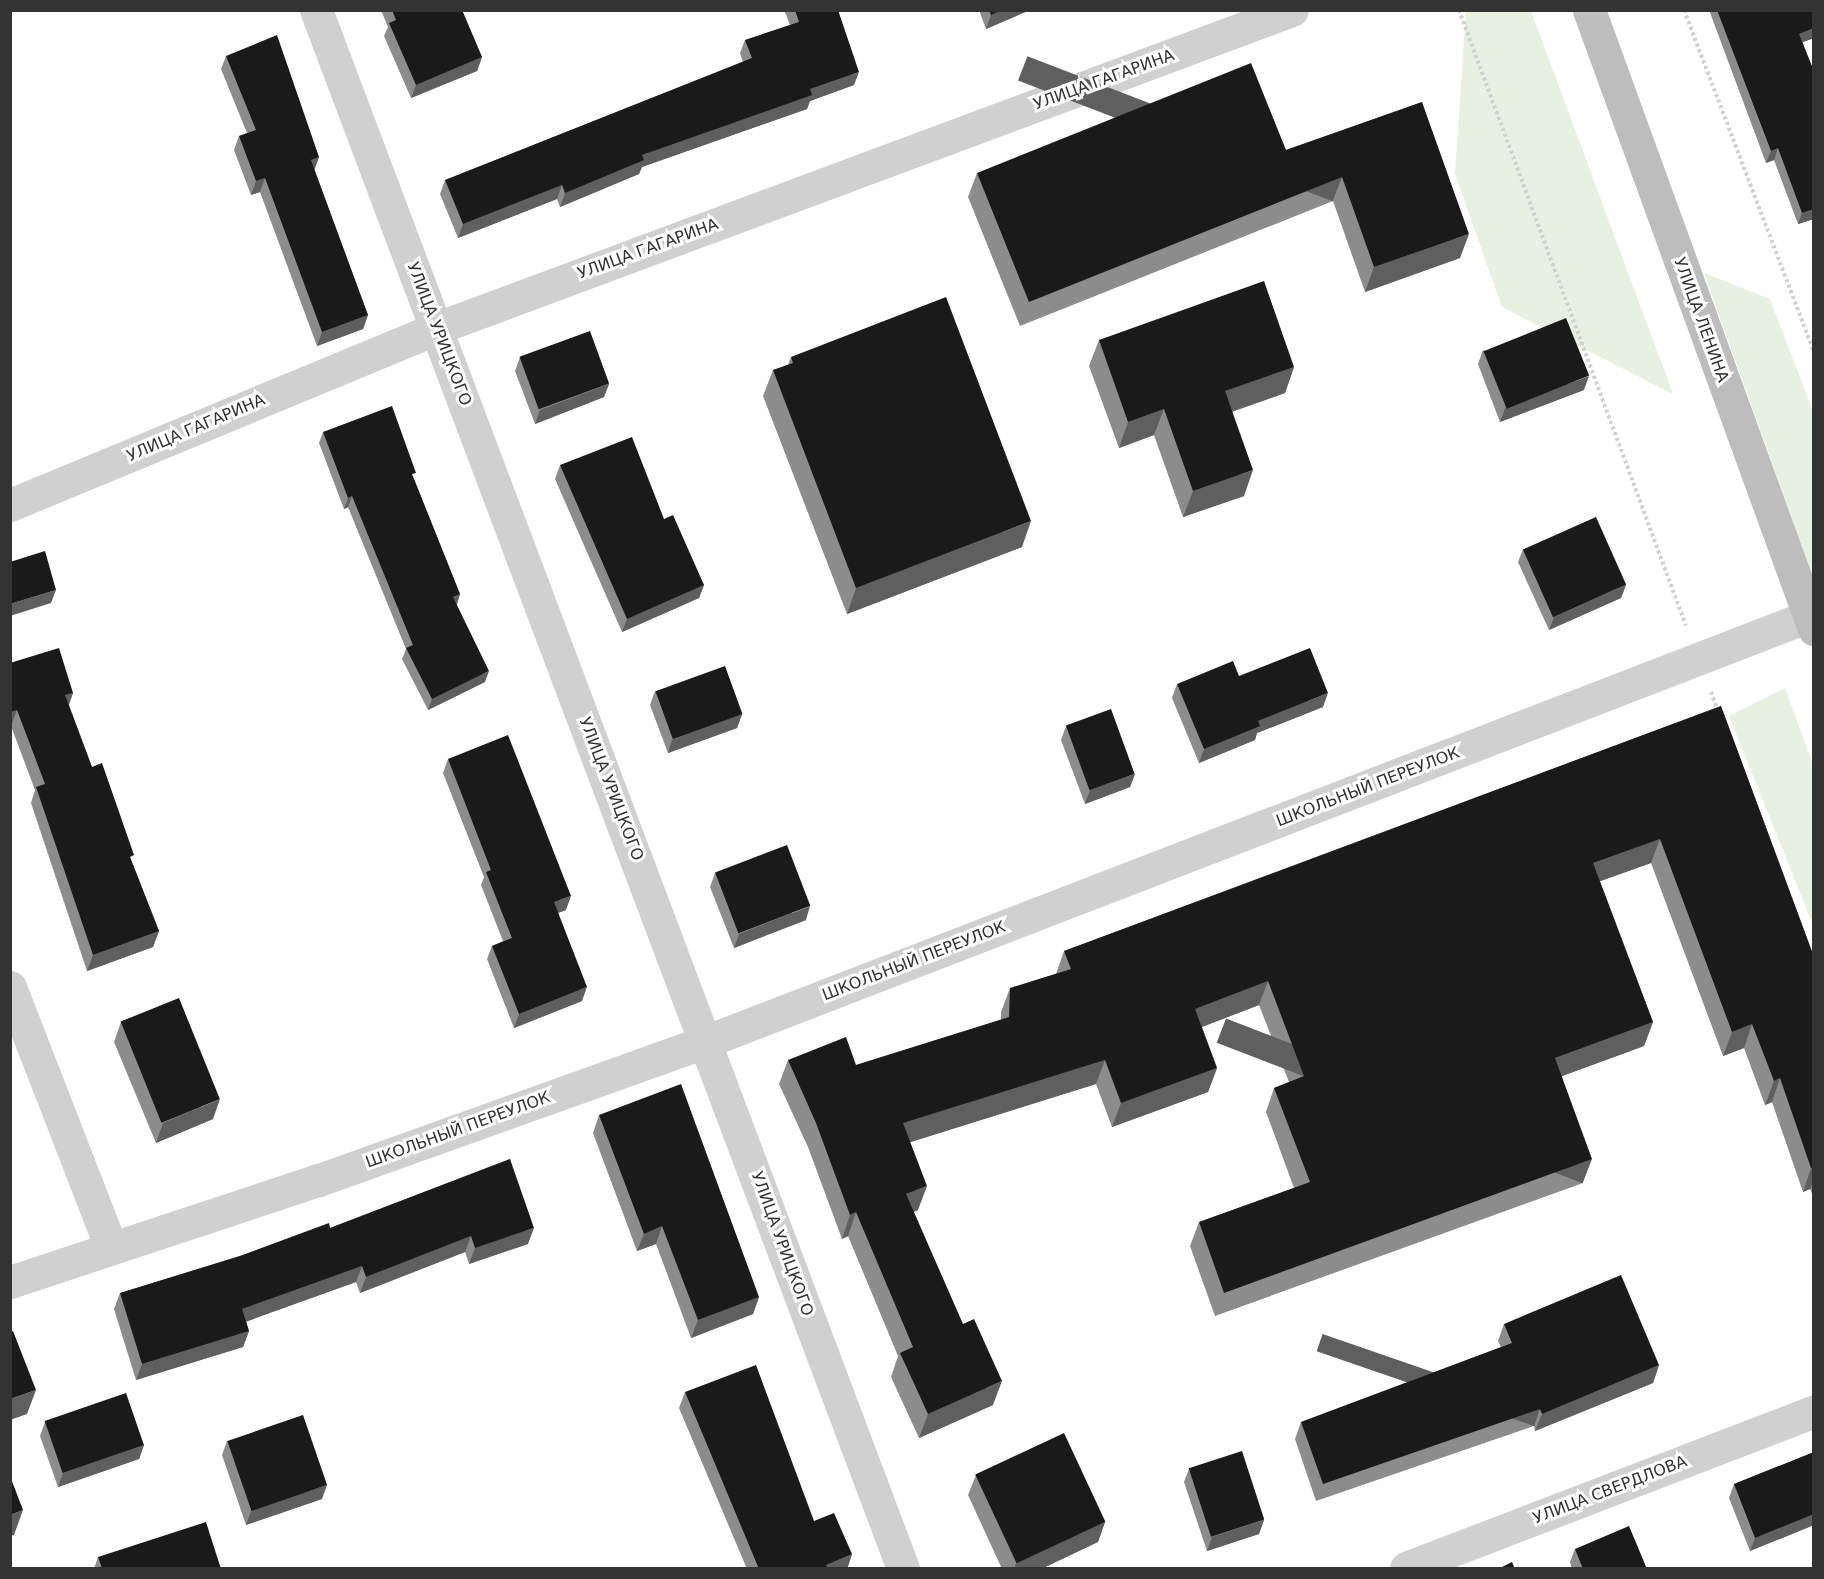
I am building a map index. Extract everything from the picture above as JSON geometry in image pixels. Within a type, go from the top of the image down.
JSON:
[{"type":"main road","name":"УЛИЦА ЛЕНИНА","points":[[1589,10],[1811,622]]},
{"type":"street","name":"УЛИЦА УРИЦКОГО","points":[[316,10],[707,1041],[903,1569]]},
{"type":"street","name":"УЛИЦА ГАГАРИНА","points":[[10,505],[437,328],[1292,10]]},
{"type":"street","name":"ШКОЛЬНЫЙ ПЕРЕУЛОК","points":[[10,1282],[319,1180],[707,1041],[1698,659],[1811,622]]},
{"type":"street","points":[[10,987],[111,1248]]},
{"type":"street","name":"УЛИЦА СВЕРДЛОВА","points":[[1406,1569],[1814,1411]]},
{"type":"path","points":[[1459,10],[1719,715]]},
{"type":"path","points":[[1684,10],[1814,353]]},
{"type":"green space","points":[[1466,11],[1531,11],[1673,394],[1502,307],[1455,174]]},
{"type":"green space","points":[[1704,273],[1770,299],[1813,412],[1813,577]]},
{"type":"green space","points":[[1785,688],[1813,765],[1813,925],[1729,716]]},
{"type":"building","points":[[392,10],[462,10],[482,57],[416,85],[389,23],[396,20]]},
{"type":"building","points":[[795,10],[838,10],[859,72],[810,89],[812,95],[642,155],[644,160],[565,193],[562,185],[463,224],[445,180],[752,58],[745,40],[799,22]]},
{"type":"building","points":[[989,10],[1002,10],[991,15]]},
{"type":"building","points":[[1717,10],[1814,10],[1814,28],[1799,34],[1814,71],[1814,209],[1802,213],[1778,148],[1771,151]]},
{"type":"building","points":[[277,35],[319,157],[311,160],[368,315],[322,332],[265,178],[256,181],[239,136],[256,130],[226,56]]},
{"type":"building","points":[[1251,63],[1286,150],[1422,102],[1469,234],[1374,267],[1342,177],[1029,302],[977,173]]},
{"type":"building","points":[[1264,281],[1294,367],[1225,391],[1253,470],[1193,491],[1164,409],[1128,422],[1099,340]]},
{"type":"building","points":[[946,297],[1031,521],[856,588],[773,370],[793,363],[791,357]]},
{"type":"building","points":[[1566,318],[1589,375],[1507,409],[1483,351]]},
{"type":"building","points":[[590,331],[609,384],[539,409],[520,357]]},
{"type":"building","points":[[392,406],[416,473],[412,474],[460,594],[453,597],[489,671],[432,699],[406,648],[413,645],[352,496],[348,498],[323,432]]},
{"type":"building","points":[[632,437],[664,519],[673,515],[704,585],[627,619],[560,465]]},
{"type":"building","points":[[1596,517],[1626,585],[1553,617],[1523,550]]},
{"type":"building","points":[[45,551],[56,590],[10,604],[10,562]]},
{"type":"building","points":[[59,648],[73,693],[65,695],[92,767],[102,763],[134,855],[130,857],[159,931],[93,955],[36,787],[45,784],[17,710],[10,712],[10,663]]},
{"type":"building","points":[[1310,648],[1328,693],[1258,721],[1260,726],[1204,749],[1177,684],[1233,661],[1239,676]]},
{"type":"building","points":[[725,666],[742,714],[673,739],[655,691]]},
{"type":"building","points":[[1721,706],[1814,957],[1814,1167],[1811,1168],[1780,1078],[1774,1081],[1752,1024],[1732,1032],[1660,839],[1593,863],[1653,1022],[1555,1058],[1592,1159],[1224,1293],[1199,1222],[1310,1182],[1274,1088],[1304,1076],[1268,981],[1195,1009],[1217,1068],[1121,1103],[1105,1060],[903,1123],[927,1186],[906,1194],[963,1324],[974,1319],[1002,1381],[928,1414],[900,1353],[913,1347],[856,1212],[850,1215],[816,1123],[788,1060],[846,1037],[856,1065],[1009,1017],[1010,988],[1071,969],[1064,951]]},
{"type":"building","points":[[1111,709],[1135,774],[1089,790],[1066,725]]},
{"type":"building","points":[[508,735],[571,896],[554,902],[587,987],[519,1014],[492,946],[512,938],[486,872],[491,870],[448,759]]},
{"type":"building","points":[[787,845],[810,906],[738,933],[715,873]]},
{"type":"building","points":[[179,998],[220,1099],[161,1123],[121,1022]]},
{"type":"building","points":[[681,1084],[759,1297],[698,1320],[662,1226],[644,1234],[599,1115]]},
{"type":"building","points":[[510,1159],[534,1228],[475,1248],[471,1236],[366,1277],[362,1266],[242,1309],[249,1331],[142,1364],[120,1293],[240,1256],[329,1223],[330,1228]]},
{"type":"building","points":[[1621,1275],[1659,1365],[1542,1414],[1540,1409],[1323,1484],[1301,1422],[1512,1343],[1504,1324]]},
{"type":"building","points":[[13,1331],[36,1390],[10,1399],[10,1332]]},
{"type":"building","points":[[756,1365],[814,1521],[834,1513],[852,1554],[826,1565],[828,1569],[759,1569],[685,1392]]},
{"type":"building","points":[[126,1393],[144,1445],[63,1473],[45,1421]]},
{"type":"building","points":[[303,1415],[327,1485],[251,1511],[227,1441]]},
{"type":"building","points":[[1064,1433],[1105,1522],[1017,1563],[975,1474]]},
{"type":"building","points":[[1242,1451],[1264,1519],[1211,1537],[1189,1468]]},
{"type":"building","points":[[1814,1452],[1814,1514],[1755,1538],[1734,1484]]},
{"type":"building","points":[[10,1476],[23,1510],[10,1515]]},
{"type":"building","points":[[206,1522],[221,1569],[102,1569],[98,1557]]},
{"type":"building","points":[[1629,1526],[1647,1569],[1583,1569],[1575,1549]]},
{"type":"building","points":[[1512,1562],[1515,1569],[1498,1569]]}]
